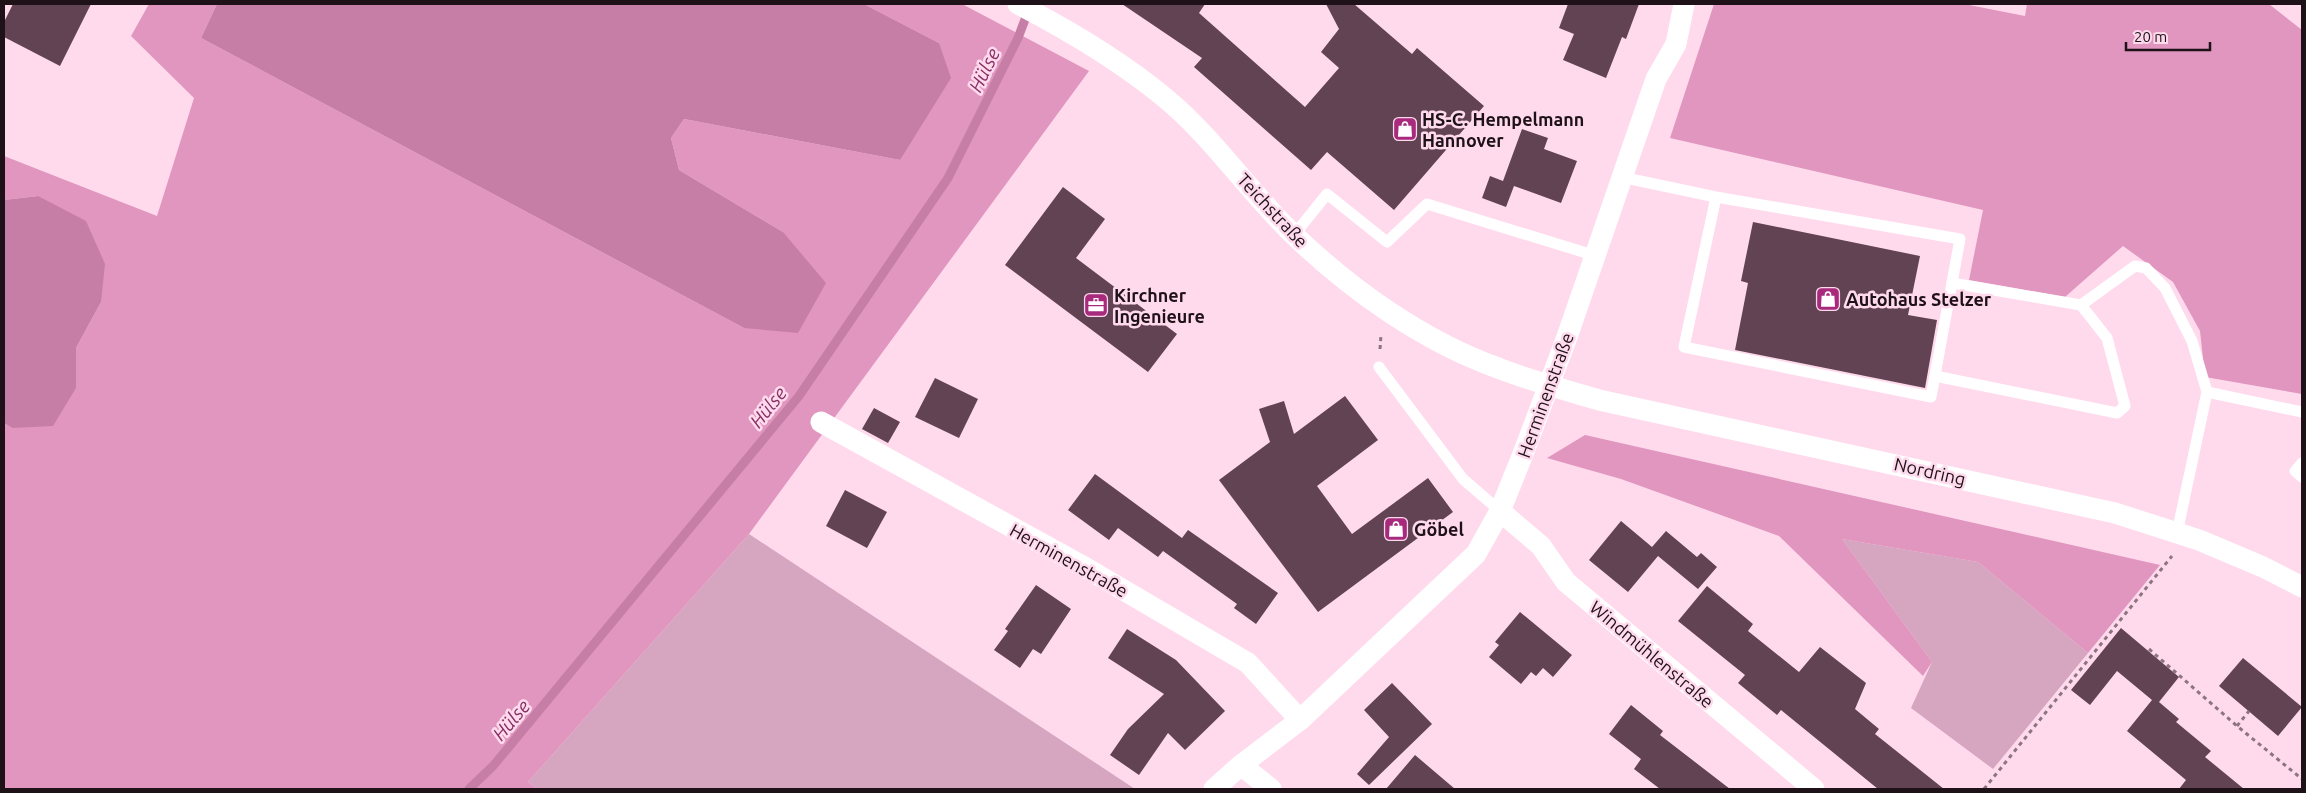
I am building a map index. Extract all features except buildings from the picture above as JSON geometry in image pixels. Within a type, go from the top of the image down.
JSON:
[{"type":"street","name":"Herminenstraße","points":[[1214,789],[1241,765],[1300,720],[1476,554],[1500,512],[1548,385],[1656,79],[1676,44],[1684,4]]},
{"type":"street","name":"Teichstraße","points":[[1025,7],[1097,48],[1165,98],[1222,154],[1294,235],[1342,276],[1383,307],[1436,340],[1498,368],[1548,385]]},
{"type":"street","name":"Nordring","points":[[1548,385],[1616,404],[2115,513],[2182,534],[2263,567],[2302,587]]},
{"type":"street","name":"Herminenstraße","points":[[821,422],[1086,568],[1248,663],[1300,720]]},
{"type":"street","name":"Windmühlenstraße","points":[[1500,512],[1540,546],[1566,582],[1814,789]]},
{"type":"street","points":[[1241,765],[1270,789]]},
{"type":"lane","points":[[1621,177],[1716,197],[1960,239],[1931,397],[1684,348],[1716,197]]},
{"type":"lane","points":[[1294,235],[1327,194],[1386,242],[1428,204],[1593,256]]},
{"type":"lane","points":[[2081,305],[2135,266],[2146,268],[2165,288],[2192,341],[2207,392],[2182,534]]},
{"type":"lane","points":[[1935,376],[2117,413],[2125,406],[2107,338],[2081,305],[1952,283]]},
{"type":"lane","points":[[1379,367],[1463,480],[1500,512]]},
{"type":"lane","points":[[2207,392],[2302,412]]},
{"type":"lane","points":[[2302,463],[2295,471],[2302,477]]},
{"type":"path","points":[[1984,789],[2182,534]]},
{"type":"path","points":[[2150,649],[2236,726],[2302,779]]},
{"type":"path","points":[[2236,726],[2248,711]]},
{"type":"shaded area","points":[[149,4],[217,4],[201,38],[744,328],[783,232],[679,170],[671,138],[684,119],[900,160],[939,43],[864,4],[962,4],[1089,71],[749,534],[528,782],[538,789],[4,789],[4,423],[12,428],[76,388],[76,348],[101,302],[38,196],[4,200],[4,156],[157,216],[194,98],[131,36]]},
{"type":"shaded area","points":[[217,4],[864,4],[939,43],[951,78],[900,160],[684,119],[671,138],[679,170],[783,232],[826,283],[798,333],[744,328],[201,38]]},
{"type":"shaded area","points":[[1714,4],[1964,4],[2025,16],[2027,4],[2269,4],[2302,30],[2302,394],[2205,377],[2200,331],[2173,282],[2123,246],[2065,297],[1969,280],[1983,210],[1670,138]]},
{"type":"shaded area","points":[[38,196],[86,221],[105,264],[101,302],[76,348],[76,388],[53,426],[12,428],[4,423],[4,200]]},
{"type":"shaded area","points":[[1585,435],[2160,565],[2088,653],[1978,562],[1842,539],[1932,662],[1923,676],[1779,536],[1621,479],[1547,458]]},
{"type":"shaded area","points":[[749,534],[1135,789],[538,789],[528,782]]},
{"type":"shaded area","points":[[1842,539],[1978,562],[2088,653],[1993,769],[1911,708],[1932,662]]},
{"type":"waterway","name":"Hülse","points":[[469,789],[493,766],[799,396],[948,178],[1018,38],[1029,9]]},
{"type":"place","name":"HS-C. Hempelmann Hannover","points":[[1405,129]]},
{"type":"place","name":"Autohaus Stelzer","points":[[1828,299]]},
{"type":"place","name":"Kirchner Ingenieure","points":[[1096,305]]},
{"type":"place","name":"Göbel","points":[[1396,529]]}]
